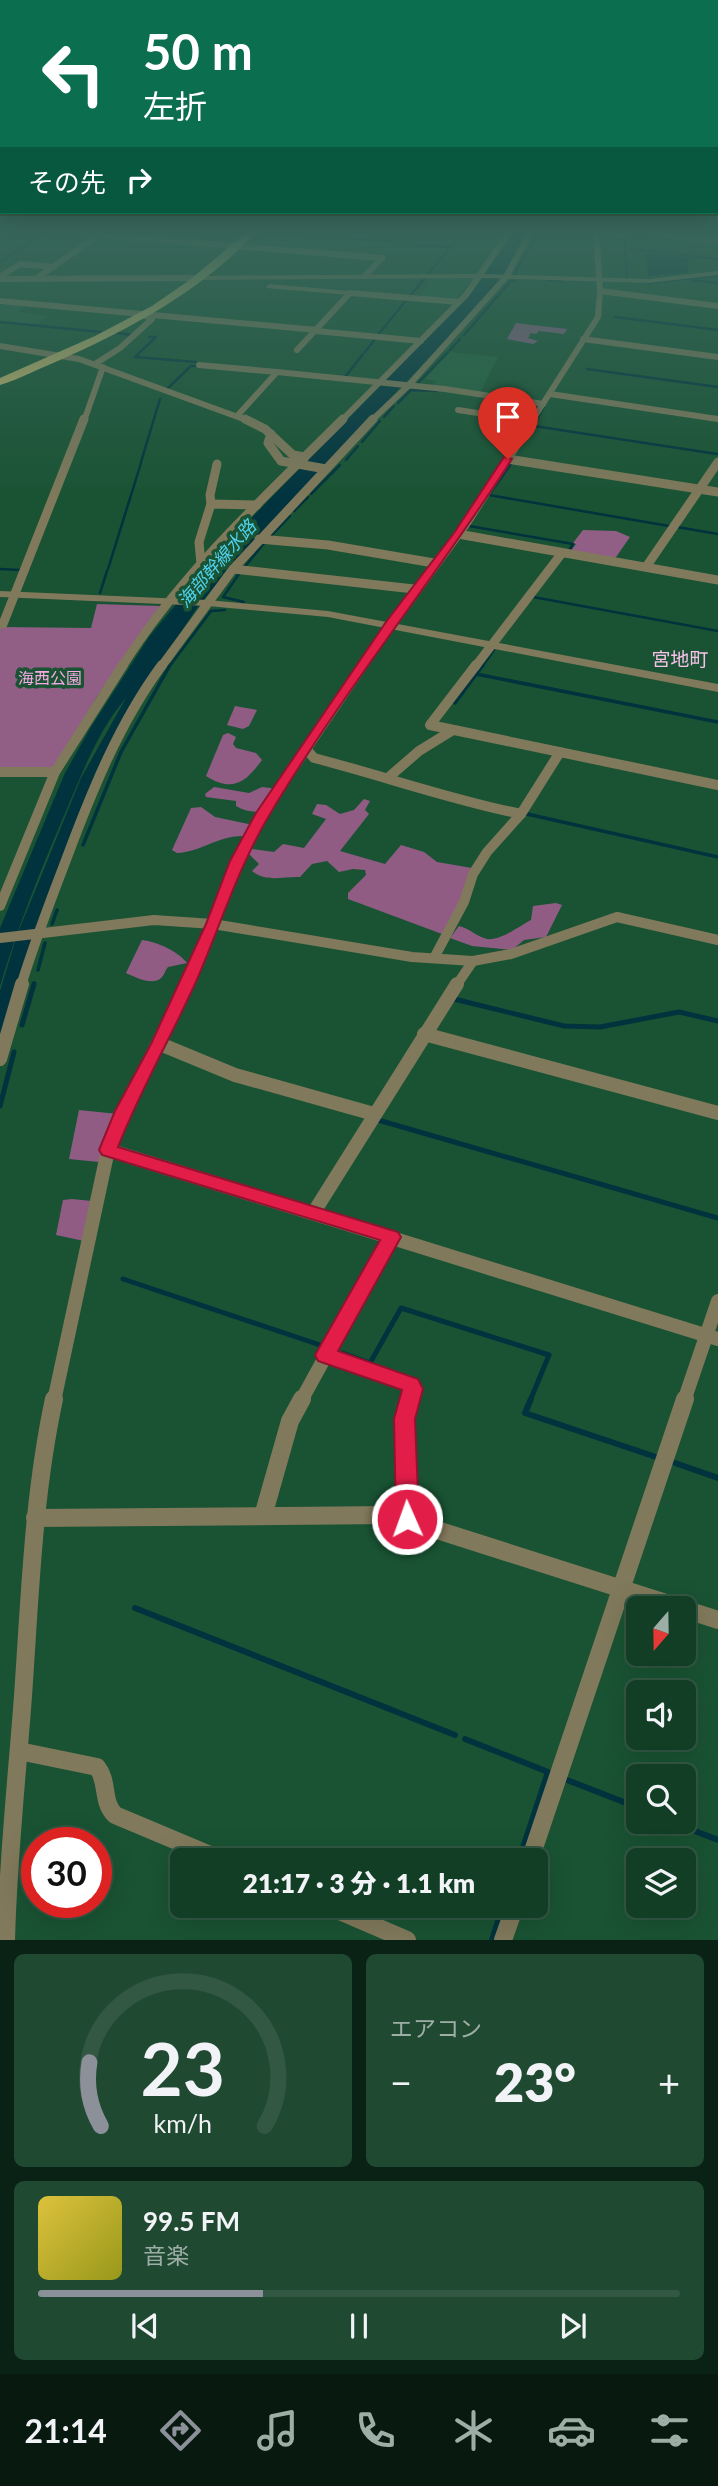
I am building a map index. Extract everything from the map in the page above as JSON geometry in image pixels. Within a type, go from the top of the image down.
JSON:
[{"type":"highway","points":[[0,382],[128,322]]},
{"type":"street","points":[[100,369],[149,322]]},
{"type":"street","points":[[224,322],[421,341]]},
{"type":"street","points":[[297,350],[324,322]]},
{"type":"street","points":[[0,906],[55,772],[130,654],[201,564],[440,322]]},
{"type":"street","points":[[0,1059],[35,934],[97,781],[118,736],[157,672],[206,603],[259,539],[367,425],[408,386],[465,322]]},
{"type":"street","points":[[6,1940],[8,1858],[19,1751],[35,1518],[45,1443],[108,1150],[214,924],[237,861],[264,813],[297,765],[311,754],[390,624],[458,534],[595,322]]},
{"type":"street","points":[[583,339],[718,357]]},
{"type":"street","points":[[0,349],[58,356],[238,415],[271,434],[301,462]]},
{"type":"street","points":[[199,365],[408,386],[541,407]]},
{"type":"street","points":[[0,624],[3,624],[15,595],[102,375],[100,369]]},
{"type":"street","points":[[238,415],[277,372]]},
{"type":"street","points":[[550,394],[718,419]]},
{"type":"street","points":[[458,410],[504,417],[514,405],[541,407]]},
{"type":"street","points":[[271,434],[268,443],[281,461],[287,476]]},
{"type":"street","points":[[508,459],[718,492]]},
{"type":"street","points":[[281,461],[301,462],[326,469]]},
{"type":"street","points":[[646,567],[718,462]]},
{"type":"street","points":[[201,564],[198,558],[199,548],[211,504],[210,495],[217,464]]},
{"type":"street","points":[[211,504],[257,505]]},
{"type":"street","points":[[458,534],[718,580]]},
{"type":"street","points":[[259,539],[328,545],[434,564]]},
{"type":"street","points":[[562,553],[430,725],[718,785]]},
{"type":"street","points":[[233,569],[414,589]]},
{"type":"street","points":[[0,594],[206,603],[328,614],[718,688]]},
{"type":"street","points":[[388,777],[419,751],[453,730]]},
{"type":"street","points":[[434,958],[464,902],[473,874],[487,852],[521,814],[560,752]]},
{"type":"street","points":[[311,754],[462,802],[521,814]]},
{"type":"street","points":[[0,772],[55,772]]},
{"type":"street","points":[[0,938],[154,920],[214,924],[434,958],[473,961],[511,954],[617,917],[718,940]]},
{"type":"street","points":[[314,1212],[424,1034],[473,961]]},
{"type":"street","points":[[424,1034],[718,1113]]},
{"type":"street","points":[[160,1044],[235,1075],[374,1114]]},
{"type":"street","points":[[108,1150],[712,1337]]},
{"type":"street","points":[[263,1516],[289,1421],[391,1237]]},
{"type":"street","points":[[534,1848],[621,1588],[712,1337],[718,1301]]},
{"type":"street","points":[[326,1355],[410,1385],[413,1389],[405,1419],[407,1519]]},
{"type":"street","points":[[35,1518],[390,1515],[645,1596]]},
{"type":"street","points":[[696,1613],[718,1620]]},
{"type":"street","points":[[19,1751],[97,1767],[104,1776],[107,1807],[115,1815],[193,1848]]},
{"type":"street","points":[[356,1918],[407,1940]]},
{"type":"street","points":[[503,1940],[510,1918]]},
{"type":"shaded area","points":[[0,322],[41,322],[36,325]]},
{"type":"shaded area","points":[[450,352],[498,357],[480,392],[433,385],[437,381],[425,379]]},
{"type":"shaded area","points":[[235,706],[257,710],[249,726],[243,729],[227,725]]},
{"type":"shaded area","points":[[228,733],[236,737],[233,744],[236,748],[256,753],[262,760],[238,783],[224,784],[206,776],[223,735]]},
{"type":"shaded area","points":[[214,787],[249,793],[262,787],[278,789],[262,812],[258,812],[239,808],[236,801],[206,797],[205,794]]},
{"type":"shaded area","points":[[364,799],[370,801],[365,810],[369,814],[340,851],[385,864],[401,845],[424,852],[437,862],[472,868],[461,901],[442,934],[348,899],[348,893],[366,875],[365,870],[339,872],[327,861],[312,864],[300,877],[269,878],[252,871],[259,864],[247,852],[252,849],[274,852],[283,844],[304,848],[326,819],[312,814],[317,804],[326,805],[340,814],[354,810]]},
{"type":"shaded area","points":[[201,807],[215,817],[253,825],[244,836],[226,838],[194,850],[177,853],[172,850],[191,808]]},
{"type":"shaded area","points":[[556,903],[562,905],[546,937],[524,940],[512,950],[472,946],[450,938],[459,926],[484,938],[495,939],[531,920],[533,906]]},
{"type":"shaded area","points":[[142,940],[167,948],[187,963],[168,967],[159,980],[154,981],[126,973]]},
{"type":"shaded area","points":[[79,1110],[118,1114],[110,1122],[113,1126],[99,1162],[69,1159]]},
{"type":"shaded area","points":[[63,1200],[92,1201],[84,1241],[56,1235]]},
{"type":"green space","points":[[516,323],[567,329],[564,334],[539,331],[536,334],[531,333],[528,338],[538,341],[533,344],[507,339]]},
{"type":"green space","points":[[583,530],[616,531],[630,537],[614,560],[570,552]]},
{"type":"green space","name":"海西公園","points":[[97,604],[160,606],[96,698],[58,764],[54,767],[0,768],[0,627],[91,628]]},
{"type":"water","name":"海部幹線水路","points":[[443,322],[464,322],[246,550],[199,605],[159,665],[117,733],[0,1047],[0,991],[17,935],[81,778],[126,698],[99,737],[78,782],[30,898],[14,942],[0,986],[0,928],[65,773],[149,637],[223,547]]},
{"type":"waterway","points":[[0,322],[101,332]]},
{"type":"waterway","points":[[378,335],[389,322]]},
{"type":"waterway","points":[[464,335],[476,322]]},
{"type":"waterway","points":[[651,322],[718,330]]},
{"type":"waterway","points":[[117,333],[132,335]]},
{"type":"waterway","points":[[149,337],[156,337],[135,357],[196,362]]},
{"type":"waterway","points":[[365,352],[376,338]]},
{"type":"waterway","points":[[450,350],[460,339]]},
{"type":"waterway","points":[[417,384],[448,352]]},
{"type":"waterway","points":[[345,377],[363,354]]},
{"type":"waterway","points":[[168,388],[191,366],[199,366]]},
{"type":"waterway","points":[[587,369],[718,387]]},
{"type":"waterway","points":[[398,403],[411,390],[437,391]]},
{"type":"waterway","points":[[141,462],[160,399]]},
{"type":"waterway","points":[[501,401],[539,407]]},
{"type":"waterway","points":[[384,417],[394,406]]},
{"type":"waterway","points":[[529,433],[544,407]]},
{"type":"waterway","points":[[362,442],[380,421]]},
{"type":"waterway","points":[[534,426],[717,454]]},
{"type":"waterway","points":[[346,460],[358,446]]},
{"type":"waterway","points":[[513,461],[489,495],[669,526]]},
{"type":"waterway","points":[[108,569],[141,463]]},
{"type":"waterway","points":[[311,494],[340,465]]},
{"type":"waterway","points":[[294,511],[308,497]]},
{"type":"waterway","points":[[269,538],[290,516]]},
{"type":"waterway","points":[[470,524],[469,526],[573,544],[568,552]]},
{"type":"waterway","points":[[677,527],[718,534]]},
{"type":"waterway","points":[[243,569],[265,542]]},
{"type":"waterway","points":[[0,569],[20,570]]},
{"type":"waterway","points":[[100,593],[107,571]]},
{"type":"waterway","points":[[241,571],[223,597],[244,602]]},
{"type":"waterway","points":[[533,597],[718,631]]},
{"type":"waterway","points":[[169,667],[211,611],[225,610]]},
{"type":"waterway","points":[[482,667],[494,650]]},
{"type":"waterway","points":[[83,845],[121,752],[170,665]]},
{"type":"waterway","points":[[476,674],[483,665]]},
{"type":"waterway","points":[[455,703],[476,674]]},
{"type":"waterway","points":[[476,674],[718,722]]},
{"type":"waterway","points":[[527,814],[718,857]]},
{"type":"waterway","points":[[52,924],[57,910]]},
{"type":"waterway","points":[[38,970],[45,943]]},
{"type":"waterway","points":[[22,1025],[34,984]]},
{"type":"waterway","points":[[454,999],[564,1026],[600,1027],[679,1012],[718,1021]]},
{"type":"waterway","points":[[0,1106],[14,1052]]},
{"type":"waterway","points":[[378,1120],[718,1218]]},
{"type":"waterway","points":[[123,1279],[323,1346]]},
{"type":"waterway","points":[[342,1353],[370,1363],[401,1308],[549,1355],[530,1401]]},
{"type":"waterway","points":[[531,1399],[525,1413],[656,1457]]},
{"type":"waterway","points":[[675,1463],[718,1478]]},
{"type":"waterway","points":[[135,1608],[455,1735]]},
{"type":"waterway","points":[[465,1739],[548,1772],[523,1848]]},
{"type":"waterway","points":[[567,1780],[626,1803]]},
{"type":"waterway","points":[[696,1831],[718,1840]]},
{"type":"waterway","points":[[492,1940],[499,1918]]},
{"type":"district","name":"宮地町","points":[[680,659]]},
{"type":"route","points":[[407,1519],[405,1419],[413,1389],[410,1385],[326,1355],[391,1237],[108,1150],[214,924],[237,861],[264,813],[414,589],[458,534],[508,459]]}]
